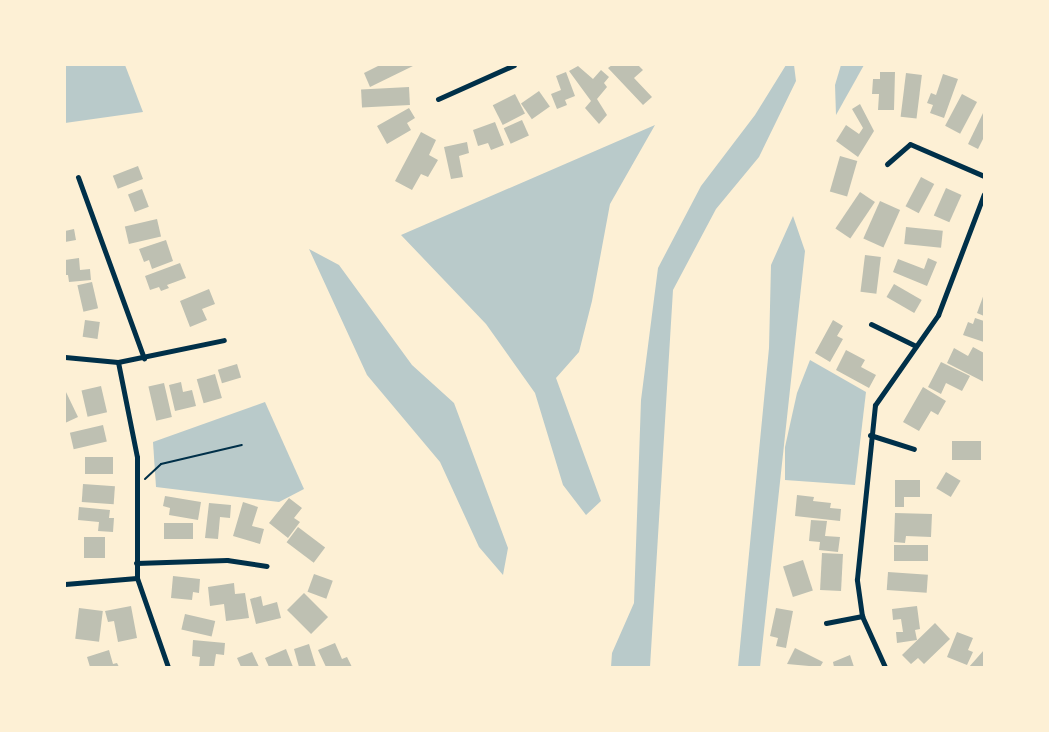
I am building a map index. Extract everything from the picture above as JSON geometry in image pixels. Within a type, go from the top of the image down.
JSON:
[{"type":"street","points":[[438,99],[514,65]]},
{"type":"street","points":[[887,164],[910,144],[984,176]]},
{"type":"street","points":[[78,177],[144,358]]},
{"type":"street","points":[[885,667],[862,616],[857,579],[870,435],[875,405],[938,315],[984,194]]},
{"type":"street","points":[[871,324],[916,346]]},
{"type":"street","points":[[65,357],[118,362],[224,340]]},
{"type":"street","points":[[118,362],[137,457],[136,563],[138,578],[168,667]]},
{"type":"street","points":[[870,435],[914,449]]},
{"type":"street","points":[[136,563],[227,560],[267,566]]},
{"type":"street","points":[[65,584],[138,578]]},
{"type":"street","points":[[826,623],[862,616]]},
{"type":"path","points":[[137,485],[162,464],[190,455],[242,445]]},
{"type":"shaded area","points":[[65,65],[125,65],[143,112],[65,123]]},
{"type":"shaded area","points":[[786,65],[794,65],[796,81],[759,157],[716,209],[673,290],[650,667],[611,667],[612,653],[634,603],[641,400],[658,268],[701,186],[755,115]]},
{"type":"shaded area","points":[[841,65],[864,65],[836,115],[835,85]]},
{"type":"shaded area","points":[[655,125],[610,204],[592,301],[579,352],[556,378],[601,501],[586,515],[563,485],[535,393],[486,324],[401,235]]},
{"type":"shaded area","points":[[793,216],[805,251],[760,667],[738,667],[769,348],[771,265]]},
{"type":"shaded area","points":[[309,249],[339,265],[412,365],[454,403],[508,548],[503,575],[479,547],[440,462],[367,375]]},
{"type":"shaded area","points":[[810,360],[866,392],[855,485],[785,480],[785,447],[797,393]]},
{"type":"shaded area","points":[[265,402],[304,489],[279,502],[156,487],[153,442]]},
{"type":"building","points":[[380,65],[415,65],[370,87],[364,73]]},
{"type":"building","points":[[612,65],[638,65],[643,70],[634,78],[652,97],[643,105],[608,68]]},
{"type":"building","points":[[578,66],[593,79],[601,70],[609,77],[604,83],[607,87],[597,99],[607,115],[599,124],[585,108],[591,101],[569,71]]},
{"type":"building","points":[[566,72],[575,96],[565,100],[567,105],[557,109],[551,94],[561,90],[556,76]]},
{"type":"building","points":[[880,72],[895,72],[894,110],[878,110],[879,94],[872,94],[873,79],[880,79]]},
{"type":"building","points":[[906,73],[922,75],[917,119],[901,117]]},
{"type":"building","points":[[943,74],[958,79],[944,118],[930,113],[933,105],[927,103],[931,93],[936,95]]},
{"type":"building","points":[[409,87],[410,105],[362,107],[361,90]]},
{"type":"building","points":[[539,91],[550,107],[532,119],[521,104]]},
{"type":"building","points":[[515,94],[525,114],[503,125],[493,105]]},
{"type":"building","points":[[962,94],[977,102],[960,134],[945,126]]},
{"type":"building","points":[[860,104],[874,131],[858,157],[836,141],[846,125],[859,134],[863,128],[852,109]]},
{"type":"building","points":[[409,108],[415,118],[407,123],[411,130],[387,144],[377,126]]},
{"type":"building","points":[[984,111],[984,137],[978,149],[968,144]]},
{"type":"building","points":[[522,120],[529,136],[511,144],[504,128]]},
{"type":"building","points":[[495,122],[504,145],[491,150],[488,143],[478,146],[473,130]]},
{"type":"building","points":[[421,132],[436,140],[429,155],[438,160],[428,177],[421,174],[412,190],[395,181]]},
{"type":"building","points":[[467,142],[469,153],[459,156],[463,177],[451,179],[444,147]]},
{"type":"building","points":[[840,156],[857,161],[847,197],[830,192]]},
{"type":"building","points":[[138,166],[143,179],[118,189],[113,176]]},
{"type":"building","points":[[921,177],[934,184],[919,213],[906,206]]},
{"type":"building","points":[[946,188],[962,195],[949,222],[934,215]]},
{"type":"building","points":[[142,189],[149,207],[135,212],[128,194]]},
{"type":"building","points":[[860,192],[875,202],[850,239],[835,228]]},
{"type":"building","points":[[880,201],[900,210],[883,247],[863,238]]},
{"type":"building","points":[[157,219],[161,237],[129,244],[125,226]]},
{"type":"building","points":[[906,227],[943,231],[941,248],[904,244]]},
{"type":"building","points":[[74,229],[76,240],[65,242],[65,231]]},
{"type":"building","points":[[166,240],[173,261],[152,269],[149,260],[144,262],[139,249]]},
{"type":"building","points":[[865,255],[881,257],[876,294],[860,292]]},
{"type":"building","points":[[79,258],[80,270],[90,269],[91,280],[69,282],[68,275],[65,275],[65,260]]},
{"type":"building","points":[[928,258],[937,262],[927,286],[893,272],[898,259],[924,269]]},
{"type":"building","points":[[180,263],[186,278],[167,285],[169,288],[161,291],[159,287],[150,290],[145,276]]},
{"type":"building","points":[[92,282],[98,308],[83,312],[77,285]]},
{"type":"building","points":[[894,284],[922,300],[914,313],[886,297]]},
{"type":"building","points":[[209,289],[215,304],[202,309],[207,320],[190,327],[180,301]]},
{"type":"building","points":[[984,294],[984,316],[977,313]]},
{"type":"building","points":[[975,318],[984,321],[984,342],[963,335],[968,322],[973,324]]},
{"type":"building","points":[[85,320],[100,322],[97,339],[83,337]]},
{"type":"building","points":[[833,320],[843,326],[837,336],[843,339],[830,362],[815,353]]},
{"type":"building","points":[[973,347],[984,353],[984,382],[947,363],[954,348],[968,356]]},
{"type":"building","points":[[846,350],[865,360],[861,367],[876,375],[869,388],[836,370]]},
{"type":"building","points":[[941,362],[970,376],[962,391],[946,383],[941,394],[928,387]]},
{"type":"building","points":[[237,364],[241,377],[222,383],[218,370]]},
{"type":"building","points":[[215,374],[222,398],[204,403],[197,379]]},
{"type":"building","points":[[181,382],[183,392],[192,390],[196,406],[175,411],[169,385]]},
{"type":"building","points":[[164,383],[172,417],[156,421],[148,387]]},
{"type":"building","points":[[101,386],[107,412],[88,417],[82,390]]},
{"type":"building","points":[[923,387],[946,401],[938,415],[931,411],[919,431],[903,422]]},
{"type":"building","points":[[65,390],[78,417],[65,423]]},
{"type":"building","points":[[103,425],[107,442],[74,449],[70,433]]},
{"type":"building","points":[[952,441],[981,441],[981,460],[952,460]]},
{"type":"building","points":[[85,457],[113,457],[113,474],[85,474]]},
{"type":"building","points":[[946,472],[961,481],[951,497],[936,488]]},
{"type":"building","points":[[895,480],[920,480],[920,497],[904,497],[904,507],[895,507]]},
{"type":"building","points":[[83,484],[115,486],[114,504],[82,502]]},
{"type":"building","points":[[797,495],[814,497],[813,501],[831,503],[830,508],[841,509],[840,521],[795,516]]},
{"type":"building","points":[[165,496],[201,502],[198,520],[169,515],[170,508],[163,506]]},
{"type":"building","points":[[289,498],[302,508],[294,518],[300,522],[288,538],[269,523]]},
{"type":"building","points":[[243,502],[258,507],[252,526],[264,529],[260,544],[233,536]]},
{"type":"building","points":[[209,503],[231,505],[230,518],[220,517],[218,539],[205,538]]},
{"type":"building","points":[[79,507],[110,510],[109,518],[114,518],[113,532],[98,531],[99,522],[78,520]]},
{"type":"building","points":[[895,513],[932,514],[931,537],[906,536],[905,543],[894,542]]},
{"type":"building","points":[[811,520],[827,521],[825,536],[840,537],[838,552],[819,550],[820,542],[809,541]]},
{"type":"building","points":[[164,523],[193,523],[193,539],[164,539]]},
{"type":"building","points":[[298,527],[325,547],[314,563],[287,542]]},
{"type":"building","points":[[84,537],[105,537],[105,558],[84,558]]},
{"type":"building","points":[[894,545],[928,545],[928,561],[894,561]]},
{"type":"building","points":[[822,553],[843,554],[841,591],[820,590]]},
{"type":"building","points":[[803,560],[813,590],[793,597],[783,566]]},
{"type":"building","points":[[888,572],[928,575],[927,593],[887,590]]},
{"type":"building","points":[[314,574],[333,581],[326,599],[308,592]]},
{"type":"building","points":[[173,576],[200,579],[199,593],[193,592],[192,600],[171,598]]},
{"type":"building","points":[[234,583],[235,594],[245,593],[249,618],[226,621],[224,604],[210,606],[208,587]]},
{"type":"building","points":[[304,593],[328,617],[311,634],[287,610]]},
{"type":"building","points":[[261,596],[263,606],[277,602],[281,618],[256,624],[250,599]]},
{"type":"building","points":[[131,606],[137,638],[118,642],[114,621],[108,622],[105,611]]},
{"type":"building","points":[[917,606],[920,629],[915,630],[917,640],[897,643],[896,632],[903,632],[901,619],[893,620],[892,609]]},
{"type":"building","points":[[79,608],[103,611],[99,642],[75,639]]},
{"type":"building","points":[[776,608],[793,611],[786,648],[776,646],[778,638],[770,636]]},
{"type":"building","points":[[185,614],[215,621],[212,637],[181,630]]},
{"type":"building","points":[[935,623],[950,639],[924,664],[918,658],[911,664],[902,655]]},
{"type":"building","points":[[957,632],[973,638],[968,650],[973,652],[967,665],[947,657]]},
{"type":"building","points":[[193,640],[225,643],[224,655],[216,654],[214,667],[199,667],[200,657],[192,656]]},
{"type":"building","points":[[335,643],[342,659],[347,657],[352,667],[326,667],[318,650]]},
{"type":"building","points":[[309,644],[316,667],[299,667],[294,649]]},
{"type":"building","points":[[795,648],[823,662],[820,667],[787,664]]},
{"type":"building","points":[[286,649],[293,667],[269,667],[265,658]]},
{"type":"building","points":[[109,650],[113,664],[117,663],[119,667],[90,667],[87,657]]},
{"type":"building","points":[[984,650],[984,667],[969,667]]},
{"type":"building","points":[[252,652],[259,667],[241,667],[237,658]]},
{"type":"building","points":[[850,655],[854,667],[834,667],[833,662]]}]
